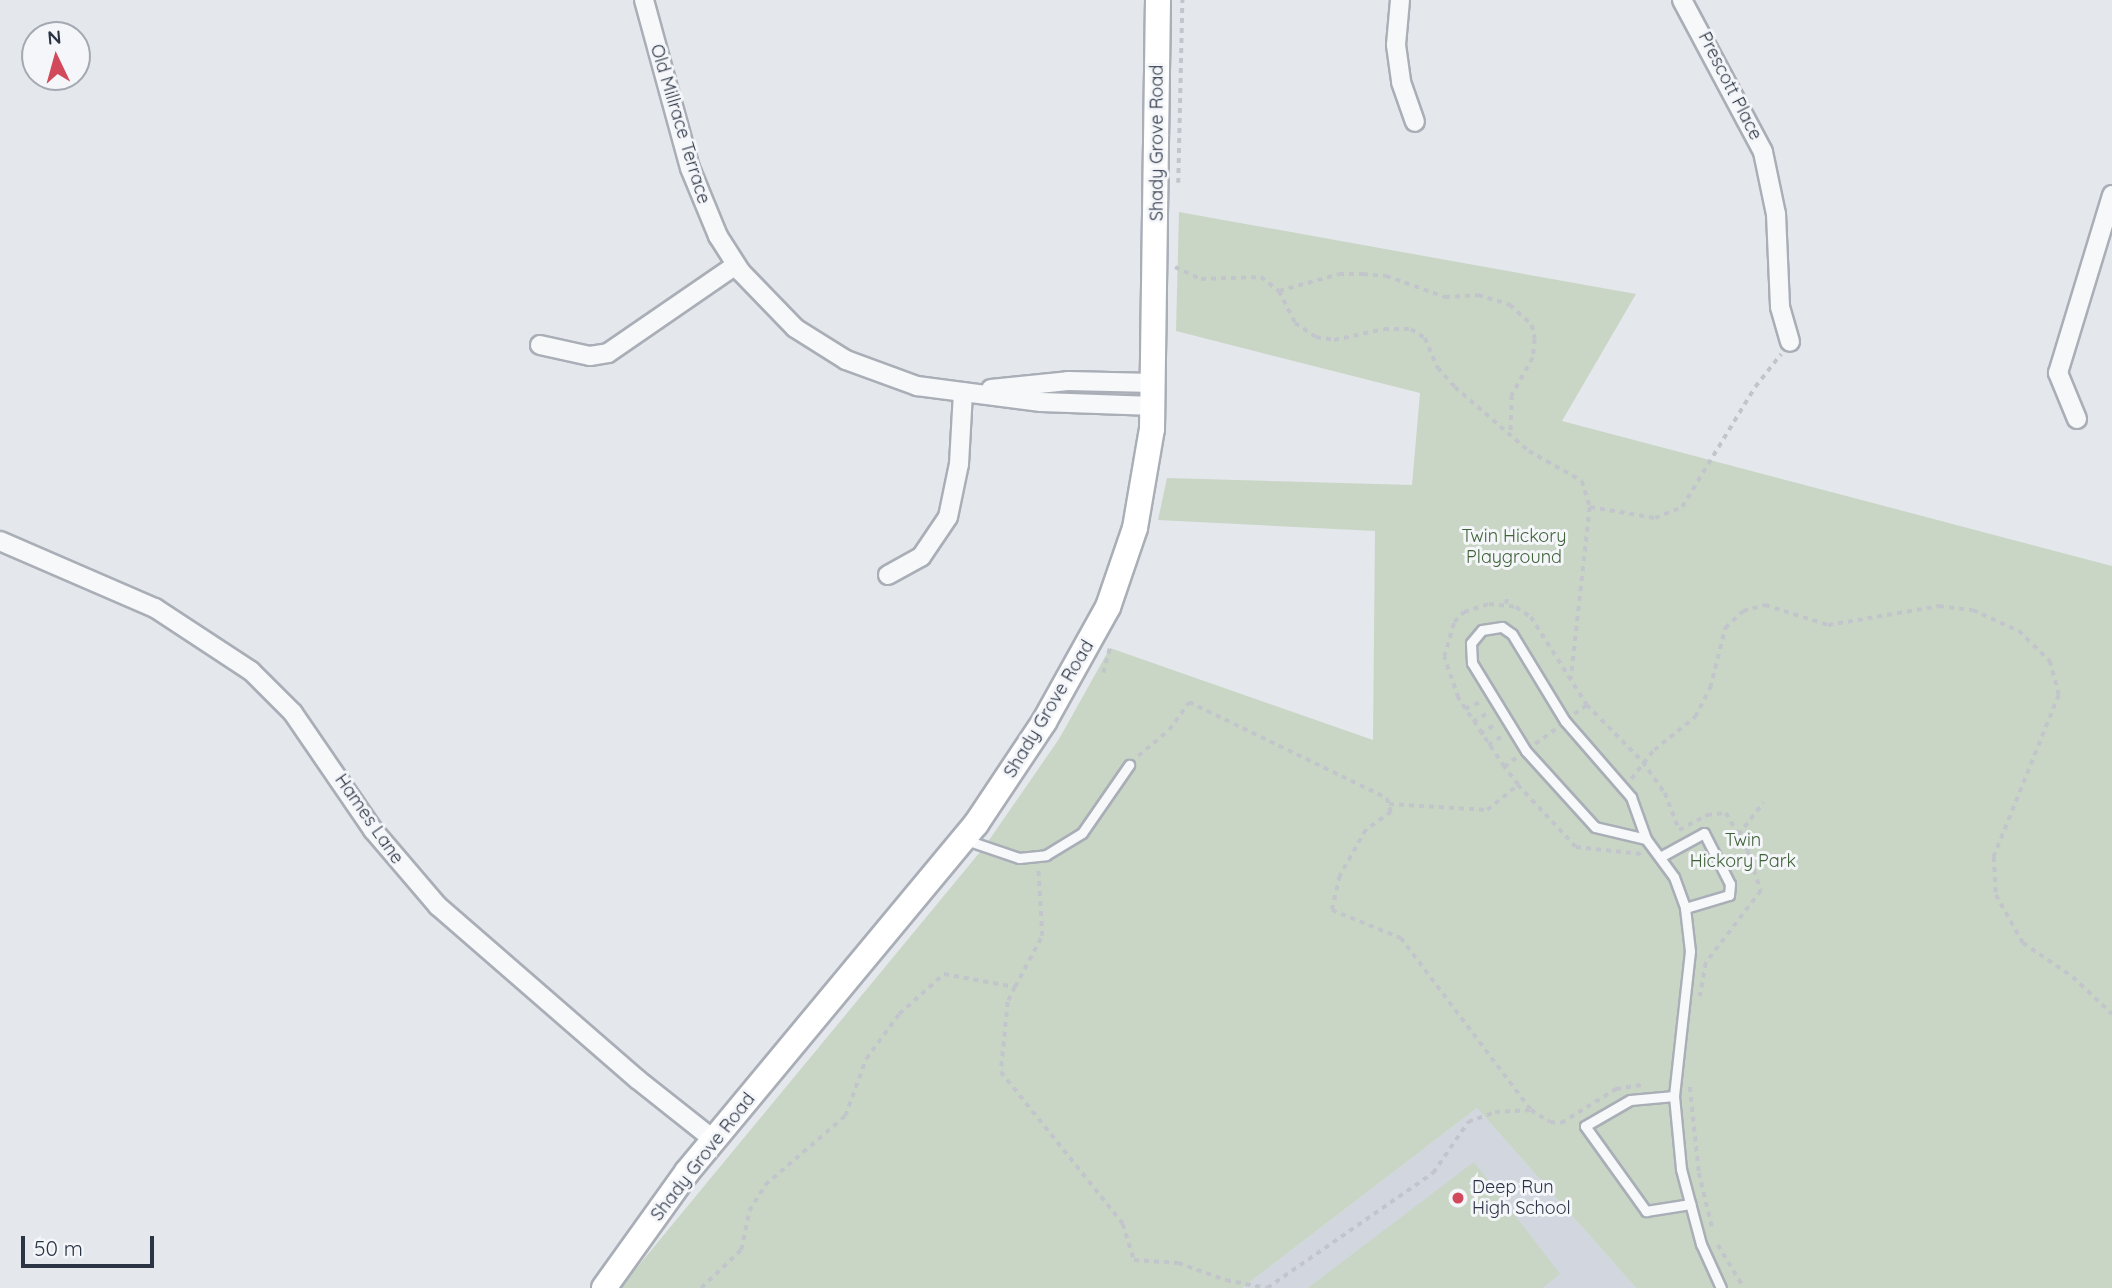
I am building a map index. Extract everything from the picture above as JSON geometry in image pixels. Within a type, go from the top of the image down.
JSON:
[{"type":"main road","name":"Shady Grove Road","points":[[604,1288],[714,1140],[964,839],[1044,722],[1108,607],[1135,528],[1154,394],[1158,0]]},
{"type":"street","name":"Old Millrace Terrace","points":[[644,0],[690,168],[718,236],[736,265],[795,328],[846,360],[917,386],[1041,402],[1154,394]]},
{"type":"street","points":[[1400,0],[1396,45],[1401,82],[1415,122]]},
{"type":"street","name":"Prescott Place","points":[[1682,0],[1763,152],[1776,214],[1780,307],[1790,342]]},
{"type":"street","points":[[2077,419],[2058,373],[2112,195]]},
{"type":"street","points":[[540,345],[590,356],[608,353],[736,265]]},
{"type":"street","points":[[888,575],[921,557],[948,517],[959,464],[963,392]]},
{"type":"street","name":"Hames Lane","points":[[0,541],[155,608],[219,646],[251,671],[300,722],[373,830],[438,906],[636,1079],[714,1140]]},
{"type":"lane","points":[[1646,839],[1595,827],[1511,730],[1472,663],[1471,643],[1482,629],[1502,627],[1512,634],[1565,721],[1624,788],[1646,839],[1674,877],[1685,908],[1690,951],[1674,1096],[1690,1204],[1721,1288]]},
{"type":"lane","points":[[964,839],[1019,858],[1037,857],[1082,833],[1129,765]]},
{"type":"lane","points":[[1660,857],[1704,833],[1730,884],[1729,895],[1685,908]]},
{"type":"lane","points":[[1674,1096],[1630,1100],[1585,1126],[1646,1211],[1690,1204]]},
{"type":"path","points":[[1178,189],[1182,0]]},
{"type":"path","points":[[1176,257],[1175,267],[1201,278],[1261,277],[1279,291],[1295,323],[1316,337],[1334,340],[1384,329],[1411,329],[1425,338],[1438,368],[1455,387],[1529,451],[1582,481],[1590,507],[1571,681]]},
{"type":"path","points":[[1279,291],[1339,274],[1363,274],[1386,276],[1445,297],[1478,295],[1510,305],[1532,326],[1535,339],[1533,358],[1512,396],[1511,433]]},
{"type":"path","points":[[1590,507],[1656,518],[1682,507],[1755,387],[1774,364]]},
{"type":"path","points":[[1506,604],[1507,594]]},
{"type":"path","points":[[1643,854],[1576,847],[1504,767],[1465,709],[1446,668],[1448,632],[1464,612],[1506,604],[1531,617],[1587,705],[1643,762],[1665,793],[1678,830],[1719,812],[1726,813],[1760,887],[1706,963],[1699,1003]]},
{"type":"path","points":[[1624,788],[1643,762],[1695,717],[1710,688],[1725,628],[1744,611],[1765,605],[1828,625],[1939,606],[1973,610],[2019,631],[2050,660],[2059,695],[1994,857],[1996,895],[2023,943],[2073,977],[2112,1014]]},
{"type":"path","points":[[1465,709],[1490,696]]},
{"type":"path","points":[[1129,765],[1169,730],[1189,702],[1286,752],[1323,764],[1387,798],[1391,812],[1366,830],[1340,876],[1332,910],[1401,938],[1531,1110]]},
{"type":"path","points":[[1573,715],[1587,705]]},
{"type":"path","points":[[1473,722],[1497,708]]},
{"type":"path","points":[[1480,734],[1504,719]]},
{"type":"path","points":[[1533,746],[1557,727]]},
{"type":"path","points":[[1488,745],[1511,730]]},
{"type":"path","points":[[1504,767],[1519,756]]},
{"type":"path","points":[[1389,804],[1488,810],[1518,785]]},
{"type":"path","points":[[1738,835],[1763,803]]},
{"type":"path","points":[[1037,857],[1042,936],[1008,1002],[1001,1072],[1123,1224],[1134,1260],[1178,1263],[1226,1280],[1267,1288],[1433,1172],[1468,1122],[1495,1112],[1531,1110],[1561,1123]]},
{"type":"path","points":[[701,1288],[741,1251],[749,1211],[765,1185],[845,1116],[866,1059],[899,1014],[944,974],[1015,987]]},
{"type":"path","points":[[1690,1082],[1699,1174],[1715,1240],[1744,1288]]},
{"type":"shaded area","name":"Deep Run High School","points":[[1477,1108],[1636,1288],[1242,1288]]},
{"type":"green space","name":"Twin Hickory Park","points":[[1179,212],[1636,294],[1562,421],[2112,566],[2112,1288],[1636,1288],[1477,1108],[1242,1288],[620,1288],[985,846],[1059,739],[1110,648],[1373,740],[1375,531],[1158,520],[1167,478],[1412,485],[1420,393],[1176,331]]},
{"type":"green space","points":[[1474,1162],[1560,1274],[1542,1288],[1308,1288]]},
{"type":"place","name":"Deep Run High School","points":[[1458,1198]]},
{"type":"park label","name":"Twin Hickory Playground","points":[[1514,547]]}]
